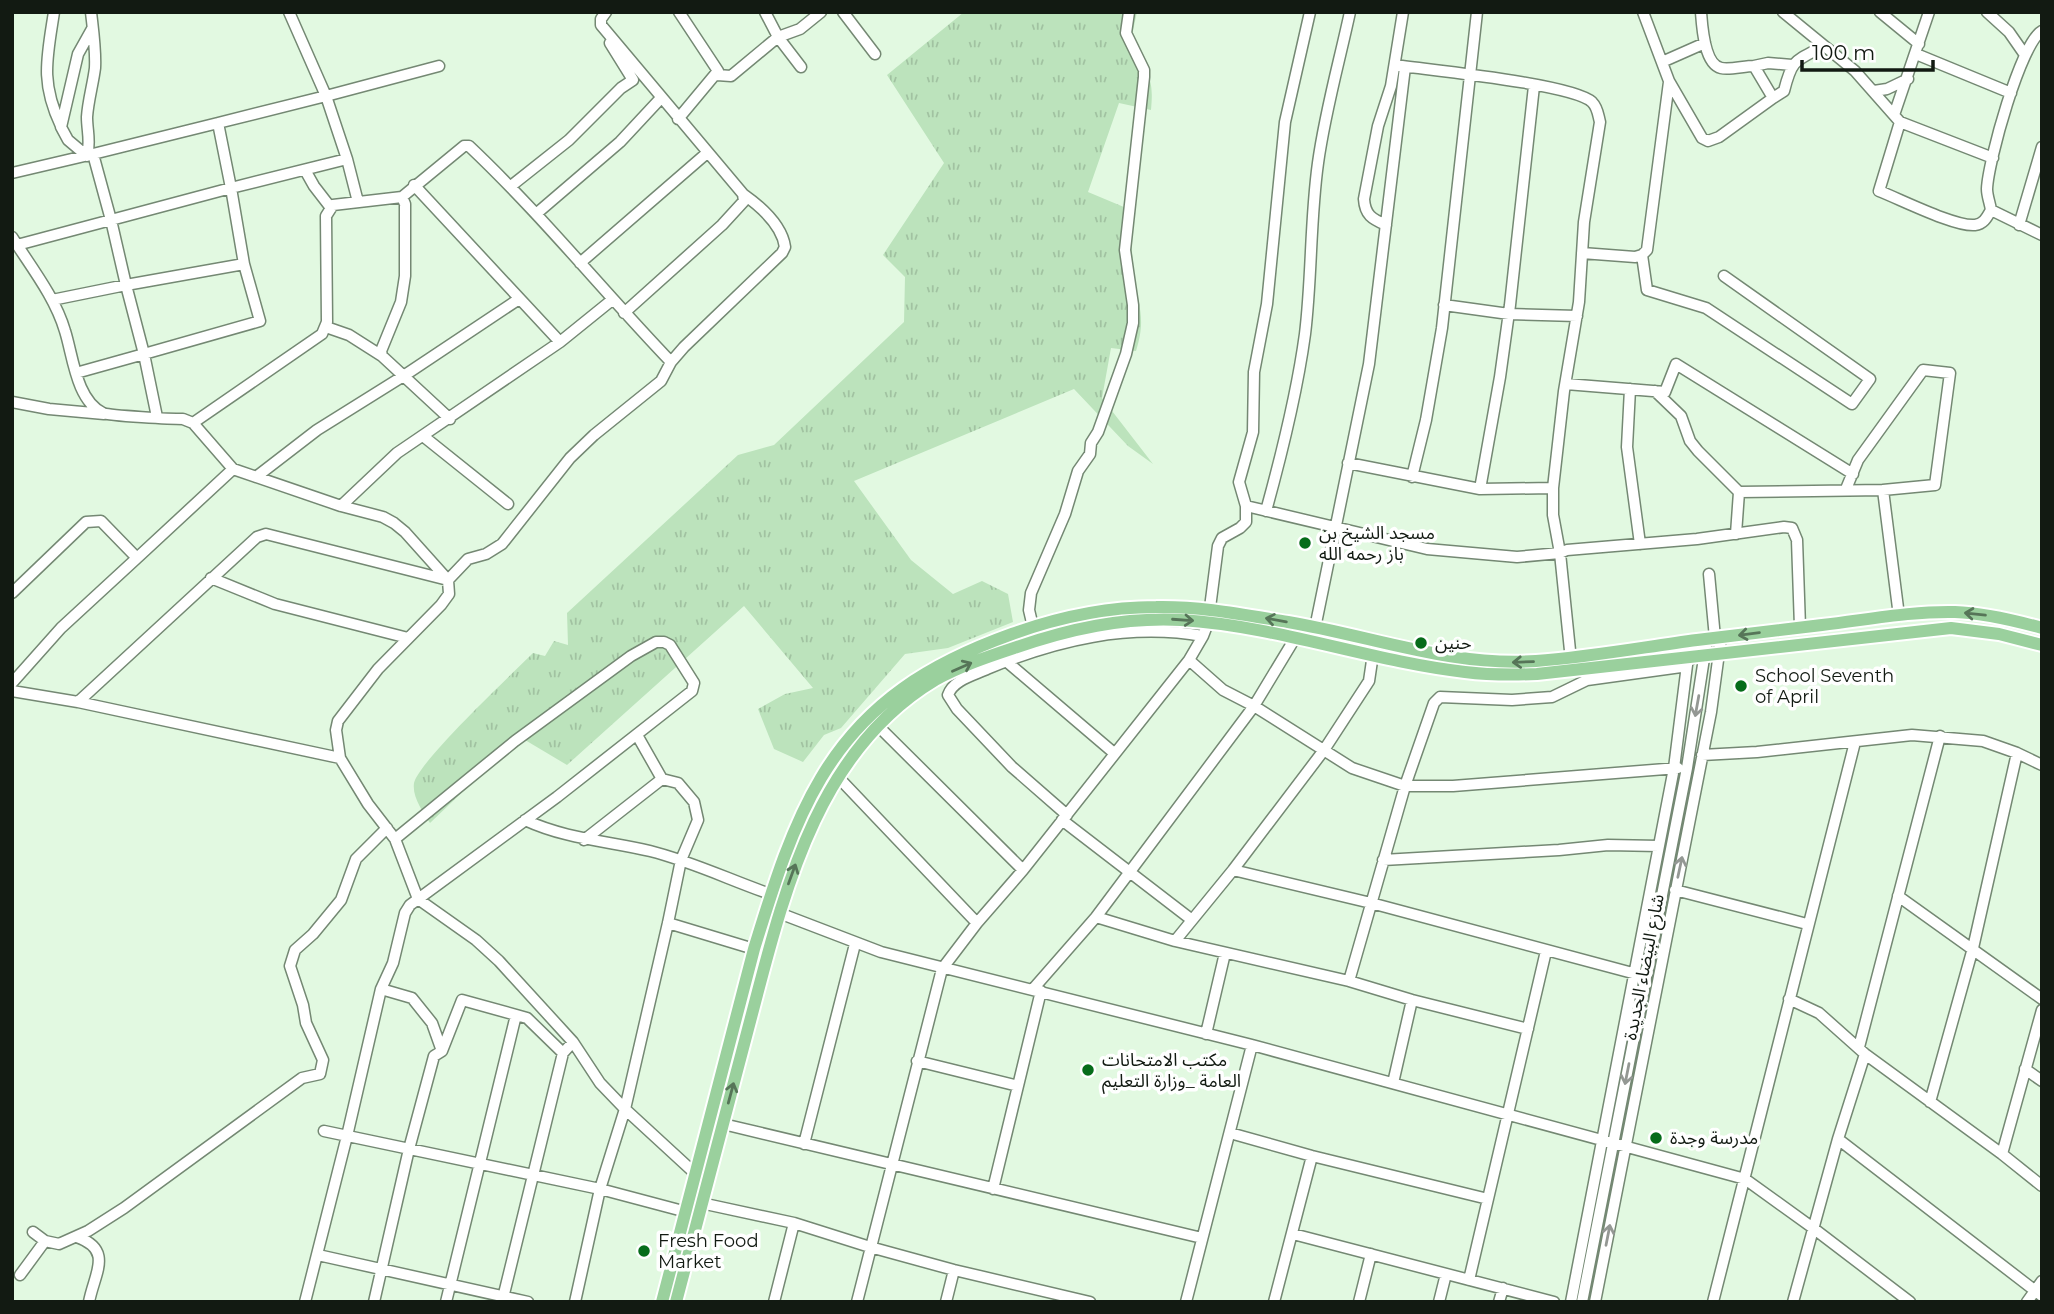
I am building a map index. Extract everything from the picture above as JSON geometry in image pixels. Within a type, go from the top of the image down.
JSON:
[{"type":"main road","points":[[999,652],[1032,627],[1082,614],[1132,607],[1208,616],[1465,659],[1500,662],[1572,664],[1701,657],[1951,628],[2000,634],[2042,645]]},
{"type":"main road","points":[[1307,632],[1373,654],[1467,673],[1537,674],[1572,664],[1710,639],[1927,612],[1974,614],[2042,628]]},
{"type":"main road","points":[[701,1178],[723,1124],[779,913],[777,897],[810,797],[836,755],[873,721],[915,694],[933,675],[1085,626],[1208,616]]},
{"type":"main road","points":[[676,1302],[701,1178],[754,949],[808,834],[838,777],[873,721]]},
{"type":"main road","points":[[662,1302],[695,1210]]},
{"type":"street","points":[[54,12],[46,70],[50,103],[68,140],[90,155]]},
{"type":"street","points":[[91,12],[95,70],[87,121],[90,155],[111,220],[157,417]]},
{"type":"street","points":[[289,12],[326,96],[358,202]]},
{"type":"street","points":[[448,580],[468,559],[486,554],[502,544],[570,458],[661,381],[671,362],[785,247],[780,231],[707,153],[604,28],[600,22],[606,12]]},
{"type":"street","points":[[678,119],[718,75],[717,66],[679,12]]},
{"type":"street","points":[[765,12],[778,37],[802,67]]},
{"type":"street","points":[[718,75],[731,76],[778,37],[800,29],[821,12]]},
{"type":"street","points":[[843,12],[875,54]]},
{"type":"street","points":[[1037,640],[1029,610],[1031,593],[1065,514],[1079,471],[1090,454],[1091,443],[1098,432],[1126,354],[1133,323],[1125,250],[1144,70],[1126,33],[1129,12]]},
{"type":"street","points":[[858,1302],[942,969],[976,923],[1023,870],[1189,660],[1203,636],[1218,546],[1222,538],[1246,522],[1246,506],[1239,482],[1253,432],[1254,372],[1267,304],[1285,122],[1310,12]]},
{"type":"street","points":[[1266,511],[1292,407],[1305,334],[1317,167],[1334,75],[1350,12]]},
{"type":"street","points":[[993,1189],[1018,1086],[1037,990],[1096,917],[1307,632],[1335,527],[1369,364],[1386,225],[1403,12]]},
{"type":"street","points":[[1412,477],[1426,420],[1444,305],[1477,12]]},
{"type":"street","points":[[1643,12],[1669,81],[1702,138],[1708,141],[1719,137],[1784,91],[1792,65]]},
{"type":"street","points":[[1701,12],[1705,43],[1711,59],[1721,68],[1768,63],[1792,65],[1824,46]]},
{"type":"street","points":[[1783,12],[1855,71],[1897,119],[1993,158]]},
{"type":"street","points":[[1880,12],[1918,49],[2011,93]]},
{"type":"street","points":[[1929,12],[1878,191],[1969,225],[1982,223],[1991,210],[1987,190],[2011,93],[2025,55],[2034,37],[2042,31]]},
{"type":"street","points":[[1987,12],[2010,32],[2025,55]]},
{"type":"street","points":[[511,186],[569,140],[621,88],[633,80],[604,28]]},
{"type":"street","points":[[61,127],[78,54],[92,29]]},
{"type":"street","points":[[1662,62],[1705,43]]},
{"type":"street","points":[[1754,65],[1773,99]]},
{"type":"street","points":[[12,173],[439,66]]},
{"type":"street","points":[[1400,66],[1470,75],[1580,95],[1594,103],[1598,109],[1600,122],[1584,222],[1577,316],[1553,488],[1553,515],[1560,553],[1572,664]]},
{"type":"street","points":[[1386,225],[1369,216],[1365,210],[1364,199],[1378,126],[1400,66]]},
{"type":"street","points":[[1874,91],[1887,89],[1908,79]]},
{"type":"street","points":[[1582,253],[1635,257],[1647,250],[1669,81]]},
{"type":"street","points":[[1480,489],[1509,314],[1534,86]]},
{"type":"street","points":[[536,214],[620,142],[661,98]]},
{"type":"street","points":[[76,373],[260,321],[244,264],[218,123]]},
{"type":"street","points":[[193,423],[322,334],[326,327],[326,216],[331,208],[402,197],[464,146],[469,146],[511,186],[671,362]]},
{"type":"street","points":[[2020,225],[2042,147]]},
{"type":"street","points":[[580,263],[707,153]]},
{"type":"street","points":[[104,414],[92,405],[84,393],[64,328],[52,300],[15,241],[111,220],[347,159]]},
{"type":"street","points":[[305,170],[331,208]]},
{"type":"street","points":[[414,185],[560,342]]},
{"type":"street","points":[[624,313],[729,218],[744,201],[743,194]]},
{"type":"street","points":[[382,356],[381,351],[401,302],[405,276],[405,205],[402,197]]},
{"type":"street","points":[[1991,210],[2042,235]]},
{"type":"street","points":[[1642,255],[1647,290],[1706,308],[1852,404],[1870,379],[1724,276]]},
{"type":"street","points":[[52,300],[244,264]]},
{"type":"street","points":[[256,477],[317,430],[519,299]]},
{"type":"street","points":[[341,506],[397,453],[560,342],[612,300]]},
{"type":"street","points":[[1444,305],[1509,314],[1577,316]]},
{"type":"street","points":[[326,327],[349,335],[382,356],[450,419]]},
{"type":"street","points":[[1566,384],[1665,392],[1676,364],[1853,474]]},
{"type":"street","points":[[1655,391],[1681,416],[1690,441],[1698,451],[1739,492],[1882,490],[1935,485],[1950,373],[1923,370],[1858,460],[1846,489]]},
{"type":"street","points":[[1630,389],[1627,447],[1640,544]]},
{"type":"street","points":[[12,402],[49,410],[183,419],[193,423],[233,469],[341,506],[383,517],[394,523],[448,580],[449,594],[441,605],[379,668],[338,721],[336,730],[340,758],[368,804],[395,839],[418,899],[489,951],[573,1042],[600,1083],[701,1178]]},
{"type":"street","points":[[423,436],[508,504]]},
{"type":"street","points":[[1348,463],[1480,489],[1553,488]]},
{"type":"street","points":[[12,683],[61,628],[233,469]]},
{"type":"street","points":[[1882,490],[1899,616]]},
{"type":"street","points":[[1736,534],[1739,492]]},
{"type":"street","points":[[1246,506],[1385,541],[1463,554],[1517,557],[1792,528],[1796,534],[1800,628]]},
{"type":"street","points":[[12,593],[86,522],[101,521],[137,558]]},
{"type":"street","points":[[78,702],[211,578],[257,537],[265,534],[448,580]]},
{"type":"street","points":[[1640,975],[1659,846],[1674,768],[1701,657],[1710,639],[1709,574]]},
{"type":"street","points":[[211,578],[275,604],[408,638]]},
{"type":"street","points":[[1192,920],[1128,872],[1064,818],[957,709],[948,695],[960,681],[999,652],[1101,635],[1144,631],[1203,636]]},
{"type":"street","name":"شارع البيضاء الجديدة","points":[[1582,1302],[1608,1142],[1640,975],[1686,768],[1701,657],[1710,639]]},
{"type":"street","points":[[305,1302],[381,989],[393,963],[405,913],[410,905],[637,735],[692,691],[694,683],[670,645],[656,642],[631,656],[515,741],[395,839]]},
{"type":"street","points":[[999,652],[1114,753]]},
{"type":"street","points":[[1175,941],[1324,750],[1369,681],[1373,654]]},
{"type":"street","points":[[1349,981],[1405,786],[1432,706],[1440,697],[1542,699],[1557,696],[1587,680],[1681,667],[1701,657]]},
{"type":"street","name":"شارع البيضاء الجديدة","points":[[1595,1302],[1711,712],[1701,657]]},
{"type":"street","points":[[1189,660],[1223,690],[1254,706],[1352,768],[1405,786],[1454,786],[1674,768],[1699,769]]},
{"type":"street","points":[[12,691],[78,702],[340,758]]},
{"type":"street","points":[[873,721],[1023,870]]},
{"type":"street","points":[[575,1302],[600,1189],[625,1109],[681,860],[698,820],[694,802],[678,783],[662,779],[637,735]]},
{"type":"street","points":[[1702,755],[1757,752],[1912,735],[1983,741],[2042,765]]},
{"type":"street","points":[[1793,1302],[1862,1051],[1898,895],[1940,736]]},
{"type":"street","points":[[1713,1302],[1855,742]]},
{"type":"street","points":[[1930,1102],[1973,948],[2017,753]]},
{"type":"street","points":[[838,777],[976,923]]},
{"type":"street","points":[[584,840],[662,779]]},
{"type":"street","points":[[526,820],[584,840],[648,851],[681,860],[777,897]]},
{"type":"street","points":[[33,1232],[45,1241],[59,1244],[77,1237],[124,1208],[302,1078],[320,1074],[323,1060],[306,1023],[290,966],[295,950],[313,934],[341,901],[356,859],[387,828]]},
{"type":"street","points":[[1383,859],[1608,845],[1659,846]]},
{"type":"street","points":[[1233,870],[1371,903],[1658,980]]},
{"type":"street","points":[[1675,890],[1807,924]]},
{"type":"street","points":[[1898,895],[2042,999]]},
{"type":"street","points":[[779,913],[855,944],[942,969],[1037,990],[1252,1045],[1745,1179],[1910,1302]]},
{"type":"street","points":[[1096,917],[1175,941],[1349,981],[1528,1029]]},
{"type":"street","points":[[668,923],[754,949]]},
{"type":"street","points":[[804,1144],[855,944]]},
{"type":"street","points":[[1469,1280],[1546,951]]},
{"type":"street","points":[[1206,1034],[1225,953]]},
{"type":"street","points":[[381,989],[412,998],[432,1023],[442,1051]]},
{"type":"street","points":[[1789,999],[1819,1013],[1862,1051],[2042,1186]]},
{"type":"street","points":[[374,1302],[409,1149],[434,1056],[442,1051],[462,1000],[527,1018],[563,1053]]},
{"type":"street","points":[[1393,1083],[1412,1000]]},
{"type":"street","points":[[2002,1154],[2042,1010]]},
{"type":"street","points":[[446,1302],[516,1015]]},
{"type":"street","points":[[502,1299],[563,1053],[573,1042]]},
{"type":"street","points":[[1186,1302],[1252,1045]]},
{"type":"street","points":[[917,1060],[1018,1086]]},
{"type":"street","points":[[2025,1069],[2042,1081]]},
{"type":"street","points":[[723,1124],[1202,1238]]},
{"type":"street","points":[[324,1131],[695,1210],[794,1223],[954,1270],[1090,1302]]},
{"type":"street","points":[[1230,1133],[1488,1199]]},
{"type":"street","points":[[1838,1139],[2038,1293]]},
{"type":"street","points":[[1571,1302],[1608,1142]]},
{"type":"street","points":[[1274,1302],[1312,1156]]},
{"type":"street","points":[[774,1302],[794,1223]]},
{"type":"street","points":[[1293,1234],[1503,1288],[1527,1298],[1554,1302]]},
{"type":"street","points":[[77,1237],[89,1241],[98,1250],[100,1264],[89,1302]]},
{"type":"street","points":[[20,1275],[45,1241]]},
{"type":"street","points":[[1359,1302],[1371,1254]]},
{"type":"street","points":[[318,1255],[450,1283],[502,1299],[528,1302]]},
{"type":"street","points":[[946,1302],[954,1270]]},
{"type":"street","points":[[1439,1302],[1446,1274]]},
{"type":"street","points":[[2027,1302],[2038,1293],[2042,1281]]},
{"type":"street","points":[[1499,1302],[1503,1288]]},
{"type":"street","points":[[1025,1302],[1028,1289]]},
{"type":"green space","points":[[964,12],[1137,12],[1129,49],[1149,77],[1152,90],[1151,110],[1119,103],[1088,192],[1131,210],[1133,268],[1141,330],[1136,351],[1111,348],[1102,398],[1153,464],[1128,446],[1074,389],[854,481],[911,560],[953,594],[982,581],[1008,594],[1013,622],[948,648],[905,654],[841,728],[824,735],[803,762],[774,749],[758,709],[785,694],[813,688],[744,606],[567,765],[520,737],[430,823],[416,799],[414,783],[448,738],[533,653],[545,656],[554,641],[568,645],[567,613],[738,455],[774,445],[904,322],[905,277],[883,255],[944,163],[887,75]]},
{"type":"place","name":"مسجد الشيخ بن باز رحمه الله","points":[[1305,543]]},
{"type":"place","name":"حنين","points":[[1421,643]]},
{"type":"place","name":"School Seventh of April","points":[[1741,686]]},
{"type":"place","name":"مكتب الامتحانات العامة _وزارة التعليم","points":[[1088,1070]]},
{"type":"place","name":"مدرسة وجدة","points":[[1656,1138]]},
{"type":"place","name":"Fresh Food Market","points":[[644,1251]]}]
